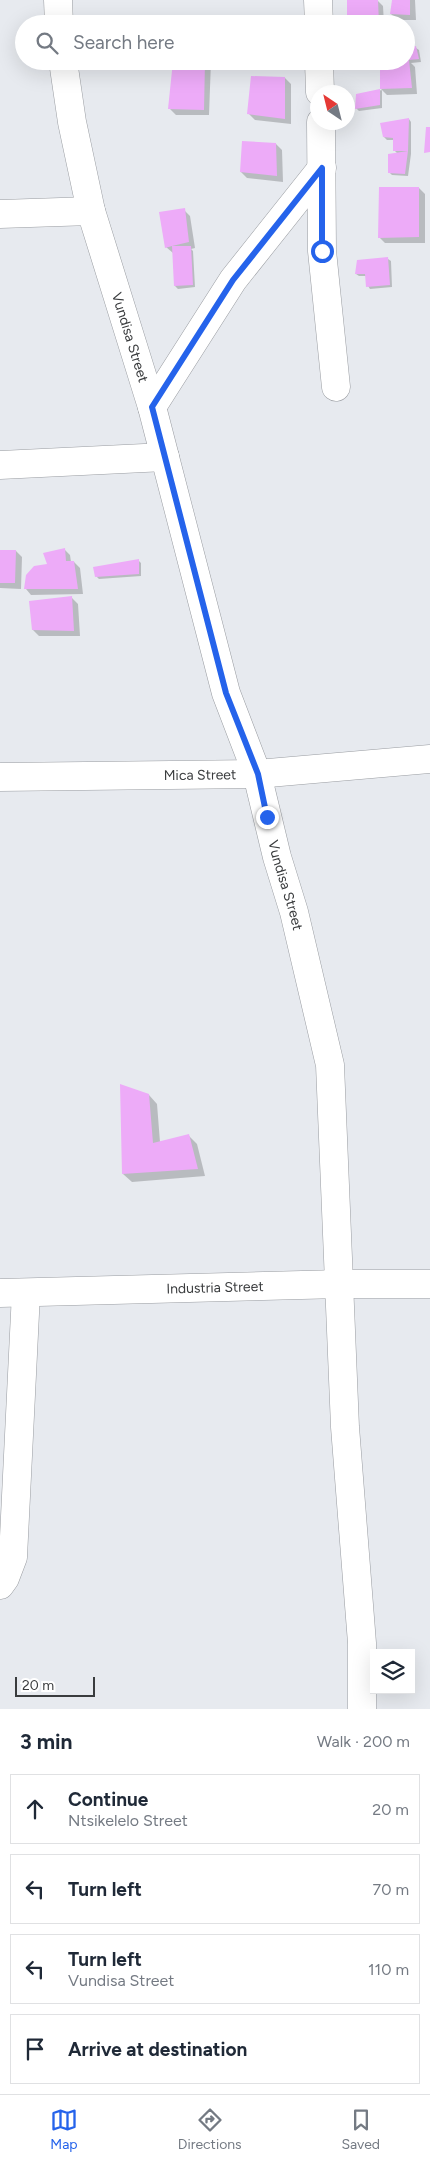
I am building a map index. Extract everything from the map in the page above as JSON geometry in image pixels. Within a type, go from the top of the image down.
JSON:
[{"type":"street","points":[[58,0],[59,15]]},
{"type":"street","points":[[318,0],[318,15]]},
{"type":"street","name":"Vundisa Street","points":[[64,70],[72,122],[91,211],[152,407],[226,693],[258,774],[277,856],[294,912],[330,1065],[345,1427],[362,1643],[362,1709]]},
{"type":"street","points":[[319,70],[320,85]]},
{"type":"street","points":[[321,130],[322,251],[336,387]]},
{"type":"street","points":[[152,407],[233,280],[322,168]]},
{"type":"street","points":[[0,214],[91,211]]},
{"type":"street","points":[[0,465],[165,456]]},
{"type":"street","name":"Mica Street","points":[[0,777],[258,774],[430,760]]},
{"type":"street","name":"Industria Street","points":[[13,1293],[340,1284],[430,1284]]},
{"type":"street","points":[[0,1585],[5,1578],[12,1558],[13,1293]]},
{"type":"building","points":[[347,0],[378,0],[379,15],[347,15]]},
{"type":"building","points":[[392,0],[410,0],[410,15],[390,14]]},
{"type":"building","points":[[415,46],[416,46],[419,59],[415,59]]},
{"type":"building","points":[[172,70],[205,70],[204,110],[168,109]]},
{"type":"building","points":[[380,70],[410,70],[412,88],[380,89]]},
{"type":"building","points":[[251,76],[285,77],[285,119],[247,114]]},
{"type":"building","points":[[380,89],[380,105],[355,109],[356,94]]},
{"type":"building","points":[[409,118],[408,151],[393,151],[393,138],[383,137],[380,123]]},
{"type":"building","points":[[426,127],[430,127],[430,152],[424,153]]},
{"type":"building","points":[[242,141],[276,143],[277,176],[240,172]]},
{"type":"building","points":[[408,151],[405,174],[388,173],[388,154]]},
{"type":"building","points":[[379,187],[419,187],[419,237],[378,238]]},
{"type":"building","points":[[185,208],[189,242],[165,248],[159,212]]},
{"type":"building","points":[[172,246],[191,246],[193,285],[174,286]]},
{"type":"building","points":[[388,257],[390,285],[366,287],[365,274],[355,274],[357,260]]},
{"type":"building","points":[[65,548],[66,561],[74,561],[78,589],[24,589],[26,575],[34,566],[47,564],[43,553]]},
{"type":"building","points":[[0,550],[16,550],[15,583],[0,583]]},
{"type":"building","points":[[139,559],[139,574],[95,577],[93,567]]},
{"type":"building","points":[[72,596],[74,631],[32,630],[29,601]]},
{"type":"building","points":[[120,1084],[149,1094],[153,1143],[189,1134],[198,1169],[122,1174]]},
{"type":"route","points":[[267,817],[258,774],[226,693],[152,407],[233,280],[322,168],[322,251]]}]
